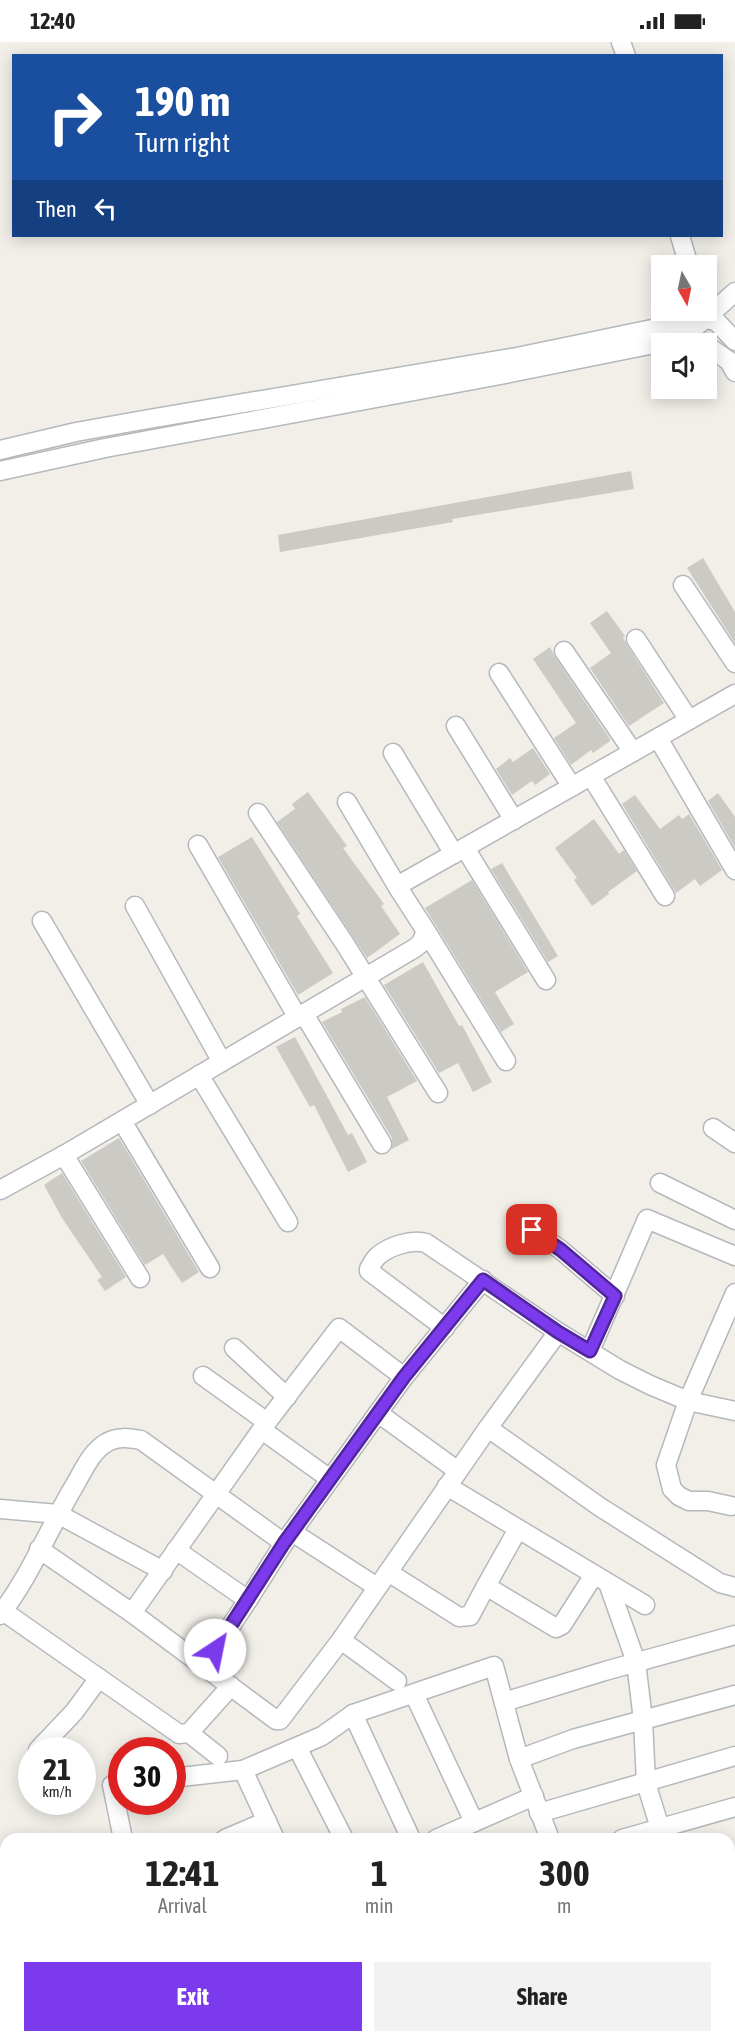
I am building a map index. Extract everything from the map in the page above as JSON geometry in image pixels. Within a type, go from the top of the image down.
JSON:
[{"type":"street","points":[[680,237],[686,255]]},
{"type":"street","points":[[717,305],[735,292]]},
{"type":"street","points":[[0,450],[101,427],[518,357],[674,321]]},
{"type":"street","points":[[690,333],[699,321]]},
{"type":"street","points":[[715,321],[735,341]]},
{"type":"street","points":[[0,471],[105,448],[651,345]]},
{"type":"street","points":[[717,352],[729,361],[735,372]]},
{"type":"street","points":[[143,420],[149,441]]},
{"type":"street","points":[[101,427],[105,448]]},
{"type":"street","points":[[683,585],[735,663]]},
{"type":"street","points":[[636,639],[689,720]]},
{"type":"street","points":[[564,651],[633,752]]},
{"type":"street","points":[[499,673],[572,787]]},
{"type":"street","points":[[397,886],[735,694]]},
{"type":"street","points":[[456,726],[514,820]]},
{"type":"street","points":[[658,738],[735,870]]},
{"type":"street","points":[[393,753],[546,980]]},
{"type":"street","points":[[591,776],[665,896]]},
{"type":"street","points":[[347,802],[506,1061]]},
{"type":"street","points":[[258,813],[345,944],[438,1093]]},
{"type":"street","points":[[198,845],[301,1016],[382,1144]]},
{"type":"street","points":[[135,906],[222,1062]]},
{"type":"street","points":[[42,921],[150,1105]]},
{"type":"street","points":[[0,1190],[150,1105],[415,948],[421,943],[426,931]]},
{"type":"street","points":[[199,1075],[288,1222]]},
{"type":"street","points":[[122,1121],[210,1268]]},
{"type":"street","points":[[713,1128],[735,1143]]},
{"type":"street","points":[[64,1155],[140,1278]]},
{"type":"street","points":[[660,1183],[735,1220]]},
{"type":"street","points":[[590,1351],[647,1219],[735,1256]]},
{"type":"street","points":[[518,1220],[561,1250],[615,1296]]},
{"type":"street","points":[[445,1328],[369,1271],[379,1255],[400,1245],[421,1241],[483,1280],[558,1332],[620,1370],[688,1401],[735,1411]]},
{"type":"street","points":[[204,1666],[288,1538],[330,1479],[404,1377],[483,1280]]},
{"type":"street","points":[[734,1509],[708,1501],[689,1501],[679,1496],[672,1489],[666,1465],[688,1401],[727,1333],[735,1293]]},
{"type":"street","points":[[132,1612],[264,1426],[339,1328],[404,1377]]},
{"type":"street","points":[[39,1549],[132,1612],[276,1720],[280,1720],[340,1640],[558,1332]]},
{"type":"street","points":[[234,1348],[287,1397]]},
{"type":"street","points":[[203,1376],[330,1479]]},
{"type":"street","points":[[378,1413],[458,1471]]},
{"type":"street","points":[[488,1428],[600,1507],[720,1583],[735,1587]]},
{"type":"street","points":[[231,1686],[189,1733],[179,1734],[2,1613],[91,1458],[103,1444],[111,1439],[122,1437],[141,1440],[216,1493],[288,1538],[377,1587]]},
{"type":"street","points":[[447,1486],[645,1605]]},
{"type":"street","points":[[0,1509],[58,1514],[163,1571]]},
{"type":"street","points":[[388,1572],[459,1617],[470,1616],[518,1529]]},
{"type":"street","points":[[176,1550],[248,1600]]},
{"type":"street","points":[[486,1586],[556,1628],[562,1625],[601,1579]]},
{"type":"street","points":[[601,1579],[636,1662],[643,1720],[646,1783],[660,1828]]},
{"type":"street","points":[[504,1702],[735,1635]]},
{"type":"street","points":[[340,1640],[397,1681]]},
{"type":"street","points":[[186,1776],[243,1770],[322,1736],[353,1714],[494,1666],[519,1759],[548,1833]]},
{"type":"street","points":[[51,1737],[74,1712],[99,1678]]},
{"type":"street","points":[[414,1694],[474,1822]]},
{"type":"street","points":[[519,1759],[573,1739],[735,1695]]},
{"type":"street","points":[[353,1714],[408,1833]]},
{"type":"street","points":[[189,1733],[218,1755]]},
{"type":"street","points":[[297,1747],[341,1833]]},
{"type":"street","points":[[449,1833],[474,1822],[537,1805],[646,1783],[735,1756]]},
{"type":"street","points":[[243,1770],[272,1833]]},
{"type":"street","points":[[643,1833],[735,1807]]},
{"type":"street","points":[[118,1815],[122,1833]]},
{"type":"street","points":[[239,1833],[267,1821]]},
{"type":"building","points":[[631,471],[634,489],[452,519],[453,522],[280,552],[278,535]]},
{"type":"building","points":[[703,558],[735,612],[735,643],[687,568]]},
{"type":"building","points":[[607,611],[625,636],[623,637],[627,645],[664,703],[629,726],[590,668],[611,653],[590,623]]},
{"type":"building","points":[[550,647],[610,739],[593,753],[591,750],[571,765],[554,738],[576,723],[533,659]]},
{"type":"building","points":[[533,748],[550,774],[535,785],[532,781],[512,795],[496,769],[510,758],[513,762]]},
{"type":"building","points":[[308,792],[347,846],[343,848],[384,904],[381,906],[400,934],[367,958],[277,822],[295,809],[292,804]]},
{"type":"building","points":[[718,793],[735,817],[735,848],[708,801]]},
{"type":"building","points":[[635,795],[660,829],[679,815],[682,819],[689,814],[722,870],[700,886],[695,879],[676,893],[622,804]]},
{"type":"building","points":[[594,819],[619,854],[624,850],[637,871],[592,906],[574,880],[577,878],[555,848]]},
{"type":"building","points":[[252,837],[300,914],[297,916],[333,973],[298,995],[218,857]]},
{"type":"building","points":[[502,863],[558,956],[548,962],[491,869]]},
{"type":"building","points":[[472,880],[528,972],[495,992],[514,1024],[501,1032],[425,908]]},
{"type":"building","points":[[423,962],[459,1026],[462,1025],[492,1082],[473,1092],[458,1063],[439,1073],[384,985]]},
{"type":"building","points":[[365,997],[417,1081],[387,1097],[409,1140],[392,1149],[392,1138],[322,1022]]},
{"type":"building","points":[[295,1037],[348,1135],[352,1133],[367,1162],[348,1172],[314,1105],[310,1107],[276,1047]]},
{"type":"building","points":[[119,1138],[199,1272],[182,1283],[163,1254],[145,1265],[81,1161]]},
{"type":"building","points":[[62,1173],[126,1277],[105,1291],[97,1280],[102,1277],[62,1218],[44,1185]]},
{"type":"route","points":[[215,1650],[284,1543],[404,1377],[483,1280],[558,1332],[590,1351],[615,1296],[561,1250],[532,1230]]}]
